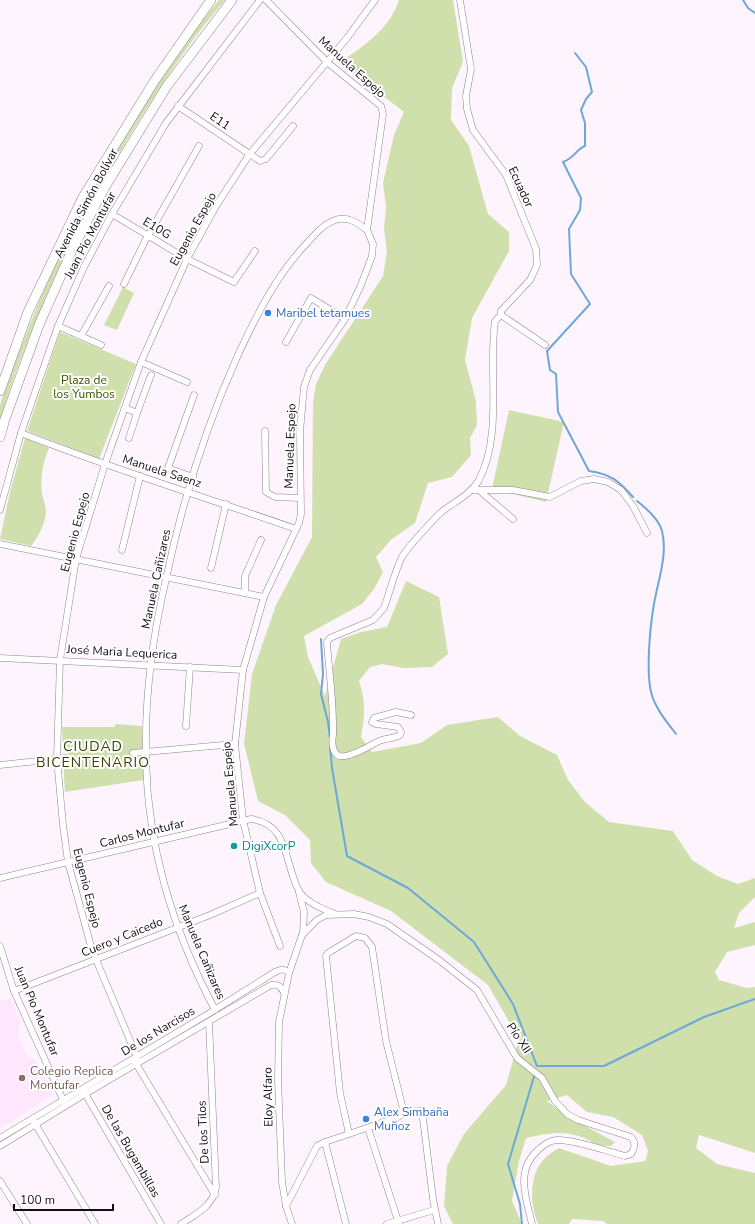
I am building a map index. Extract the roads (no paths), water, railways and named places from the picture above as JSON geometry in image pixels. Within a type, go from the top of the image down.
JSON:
[{"type":"highway","name":"Avenida Simón Bolívar","points":[[0,391],[28,312],[83,197],[155,80],[211,0]]},
{"type":"highway","name":"Avenida Simón Bolívar","points":[[0,437],[39,325],[73,248],[105,187],[167,86],[232,0]]},
{"type":"street","name":"Juan Pio Montufar","points":[[0,510],[21,433],[58,326],[84,267],[112,214],[178,106],[260,0]]},
{"type":"street","name":"Manuela Espejo","points":[[266,0],[327,62],[381,106],[383,114],[367,230],[373,244],[372,256],[345,319],[310,370],[304,387],[300,432],[301,514],[296,529],[264,597],[243,670],[236,744],[243,820],[260,893],[280,946]]},
{"type":"street","name":"Eugenio Espejo","points":[[214,1195],[136,1065],[135,1058],[96,959],[76,896],[68,862],[57,759],[60,660],[76,559],[106,464],[141,362],[187,259],[216,206],[250,154],[327,62],[375,0]]},
{"type":"street","name":"Ecuador","points":[[460,0],[471,69],[466,96],[467,109],[473,130],[506,175],[536,249],[537,265],[530,280],[501,311],[501,315],[495,321],[492,343],[494,376],[491,432],[486,461],[472,490]]},
{"type":"street","name":"E11","points":[[178,106],[250,154]]},
{"type":"street","points":[[250,154],[260,161],[266,159],[293,126]]},
{"type":"street","points":[[124,284],[148,235],[199,146]]},
{"type":"street","name":"E10G","points":[[112,214],[187,259],[234,282],[255,251]]},
{"type":"street","name":"Manuela Cañizares","points":[[215,1010],[177,927],[163,883],[154,841],[146,753],[146,710],[150,665],[166,578],[188,491],[221,394],[234,363],[264,302],[292,258],[322,226],[336,220],[356,221],[367,230]]},
{"type":"street","points":[[81,336],[109,286]]},
{"type":"street","points":[[286,342],[311,298],[345,319]]},
{"type":"street","points":[[501,315],[545,345]]},
{"type":"street","points":[[58,326],[102,345]]},
{"type":"street","points":[[141,362],[187,382]]},
{"type":"street","points":[[128,438],[151,375]]},
{"type":"street","points":[[193,477],[168,468],[194,395]]},
{"type":"street","points":[[125,408],[137,413]]},
{"type":"street","points":[[265,431],[266,492],[275,497],[300,498]]},
{"type":"street","name":"Manuela Saenz","points":[[21,433],[140,476],[188,491],[296,529]]},
{"type":"street","points":[[122,550],[140,476]]},
{"type":"street","points":[[411,715],[396,712],[374,718],[372,722],[376,724],[398,727],[401,732],[400,735],[382,738],[350,755],[342,757],[338,755],[334,751],[332,742],[333,712],[327,642],[330,638],[373,620],[378,616],[384,608],[403,554],[438,515],[472,490],[513,490],[550,497],[581,481],[594,479],[608,482],[621,490],[634,506],[647,533]]},
{"type":"street","points":[[480,491],[513,519]]},
{"type":"street","points":[[211,568],[226,504]]},
{"type":"street","points":[[245,593],[245,576],[261,540]]},
{"type":"street","points":[[0,544],[264,597]]},
{"type":"street","name":"José Maria Lequerica","points":[[0,658],[243,670]]},
{"type":"street","points":[[186,726],[190,667]]},
{"type":"street","points":[[133,753],[236,744]]},
{"type":"street","points":[[0,765],[66,758]]},
{"type":"street","name":"Carlos Montufar","points":[[0,878],[243,820],[262,820],[275,830],[281,838],[304,912],[302,935]]},
{"type":"street","points":[[299,892],[317,906],[336,914]]},
{"type":"street","name":"Cuero y Caicedo","points":[[14,991],[260,893]]},
{"type":"street","name":"Pío XII","points":[[287,971],[302,935],[317,920],[326,915],[362,915],[387,924],[462,977],[477,990],[517,1058],[542,1078],[555,1101],[567,1114],[578,1120],[631,1137],[635,1142],[635,1147],[631,1154],[625,1156],[567,1141],[557,1140],[547,1142],[533,1154],[526,1166],[523,1177],[524,1191],[532,1224]]},
{"type":"street","points":[[349,1134],[340,1093],[326,956],[328,953],[356,936],[366,938],[372,947],[386,1041],[403,1112]]},
{"type":"street","name":"Juan Pio Montufar","points":[[0,946],[14,991],[64,1103]]},
{"type":"street","name":"De los Narcisos","points":[[0,1138],[34,1121],[64,1103],[275,972],[282,969],[287,971]]},
{"type":"street","name":"Eloy Alfaro","points":[[287,971],[279,1022],[278,1080],[282,1170],[286,1206],[292,1224]]},
{"type":"street","name":"De los Narcisos","points":[[83,1091],[136,1065],[271,985],[277,984],[281,987],[284,993]]},
{"type":"street","name":"De los Tilos","points":[[209,1022],[216,1174],[214,1195]]},
{"type":"street","name":"De las Bugambillas","points":[[83,1091],[161,1224]]},
{"type":"street","points":[[286,1206],[315,1149],[325,1142],[398,1117],[403,1112],[422,1111],[434,1210],[438,1224]]},
{"type":"street","points":[[34,1121],[95,1224]]},
{"type":"street","name":"De los Narcisos","points":[[0,1146],[34,1121]]},
{"type":"street","points":[[368,1128],[398,1222]]},
{"type":"street","points":[[325,1142],[346,1224]]},
{"type":"street","points":[[0,1181],[27,1224]]},
{"type":"street","points":[[181,1224],[207,1206],[214,1195]]},
{"type":"street","points":[[387,1224],[398,1222],[434,1210]]},
{"type":"waterway","points":[[743,0],[748,8],[755,13]]},
{"type":"waterway","points":[[575,53],[586,67],[592,92],[586,99],[581,110],[585,123],[585,146],[571,158],[563,162],[581,198],[580,210],[569,229],[571,274],[590,304],[547,351],[550,370],[556,374],[558,412],[589,471],[609,476],[619,483],[633,497]]},
{"type":"waterway","points":[[637,501],[648,510],[658,522],[664,540],[662,568],[651,624],[649,672],[651,692],[655,703],[661,714],[676,734]]},
{"type":"waterway","points":[[321,639],[323,674],[321,694],[328,722],[330,739]]},
{"type":"waterway","points":[[330,747],[332,768],[347,856],[408,888],[474,942],[513,1004],[537,1066],[604,1066],[704,1017],[755,999]]},
{"type":"waterway","points":[[522,1224],[520,1204],[508,1164],[535,1073]]},
{"type":"place","name":"Maribel tetamues","points":[[268,313]]},
{"type":"place","name":"DigiXcorP","points":[[234,846]]},
{"type":"place","name":"Colegio Replica Montufar","points":[[22,1078]]},
{"type":"place","name":"Alex Simbaña Muñoz","points":[[366,1119]]},
{"type":"district","name":"CIUDAD BICENTENARIO","points":[[93,754]]},
{"type":"park label","name":"Plaza de los Yumbos","points":[[84,387]]}]
